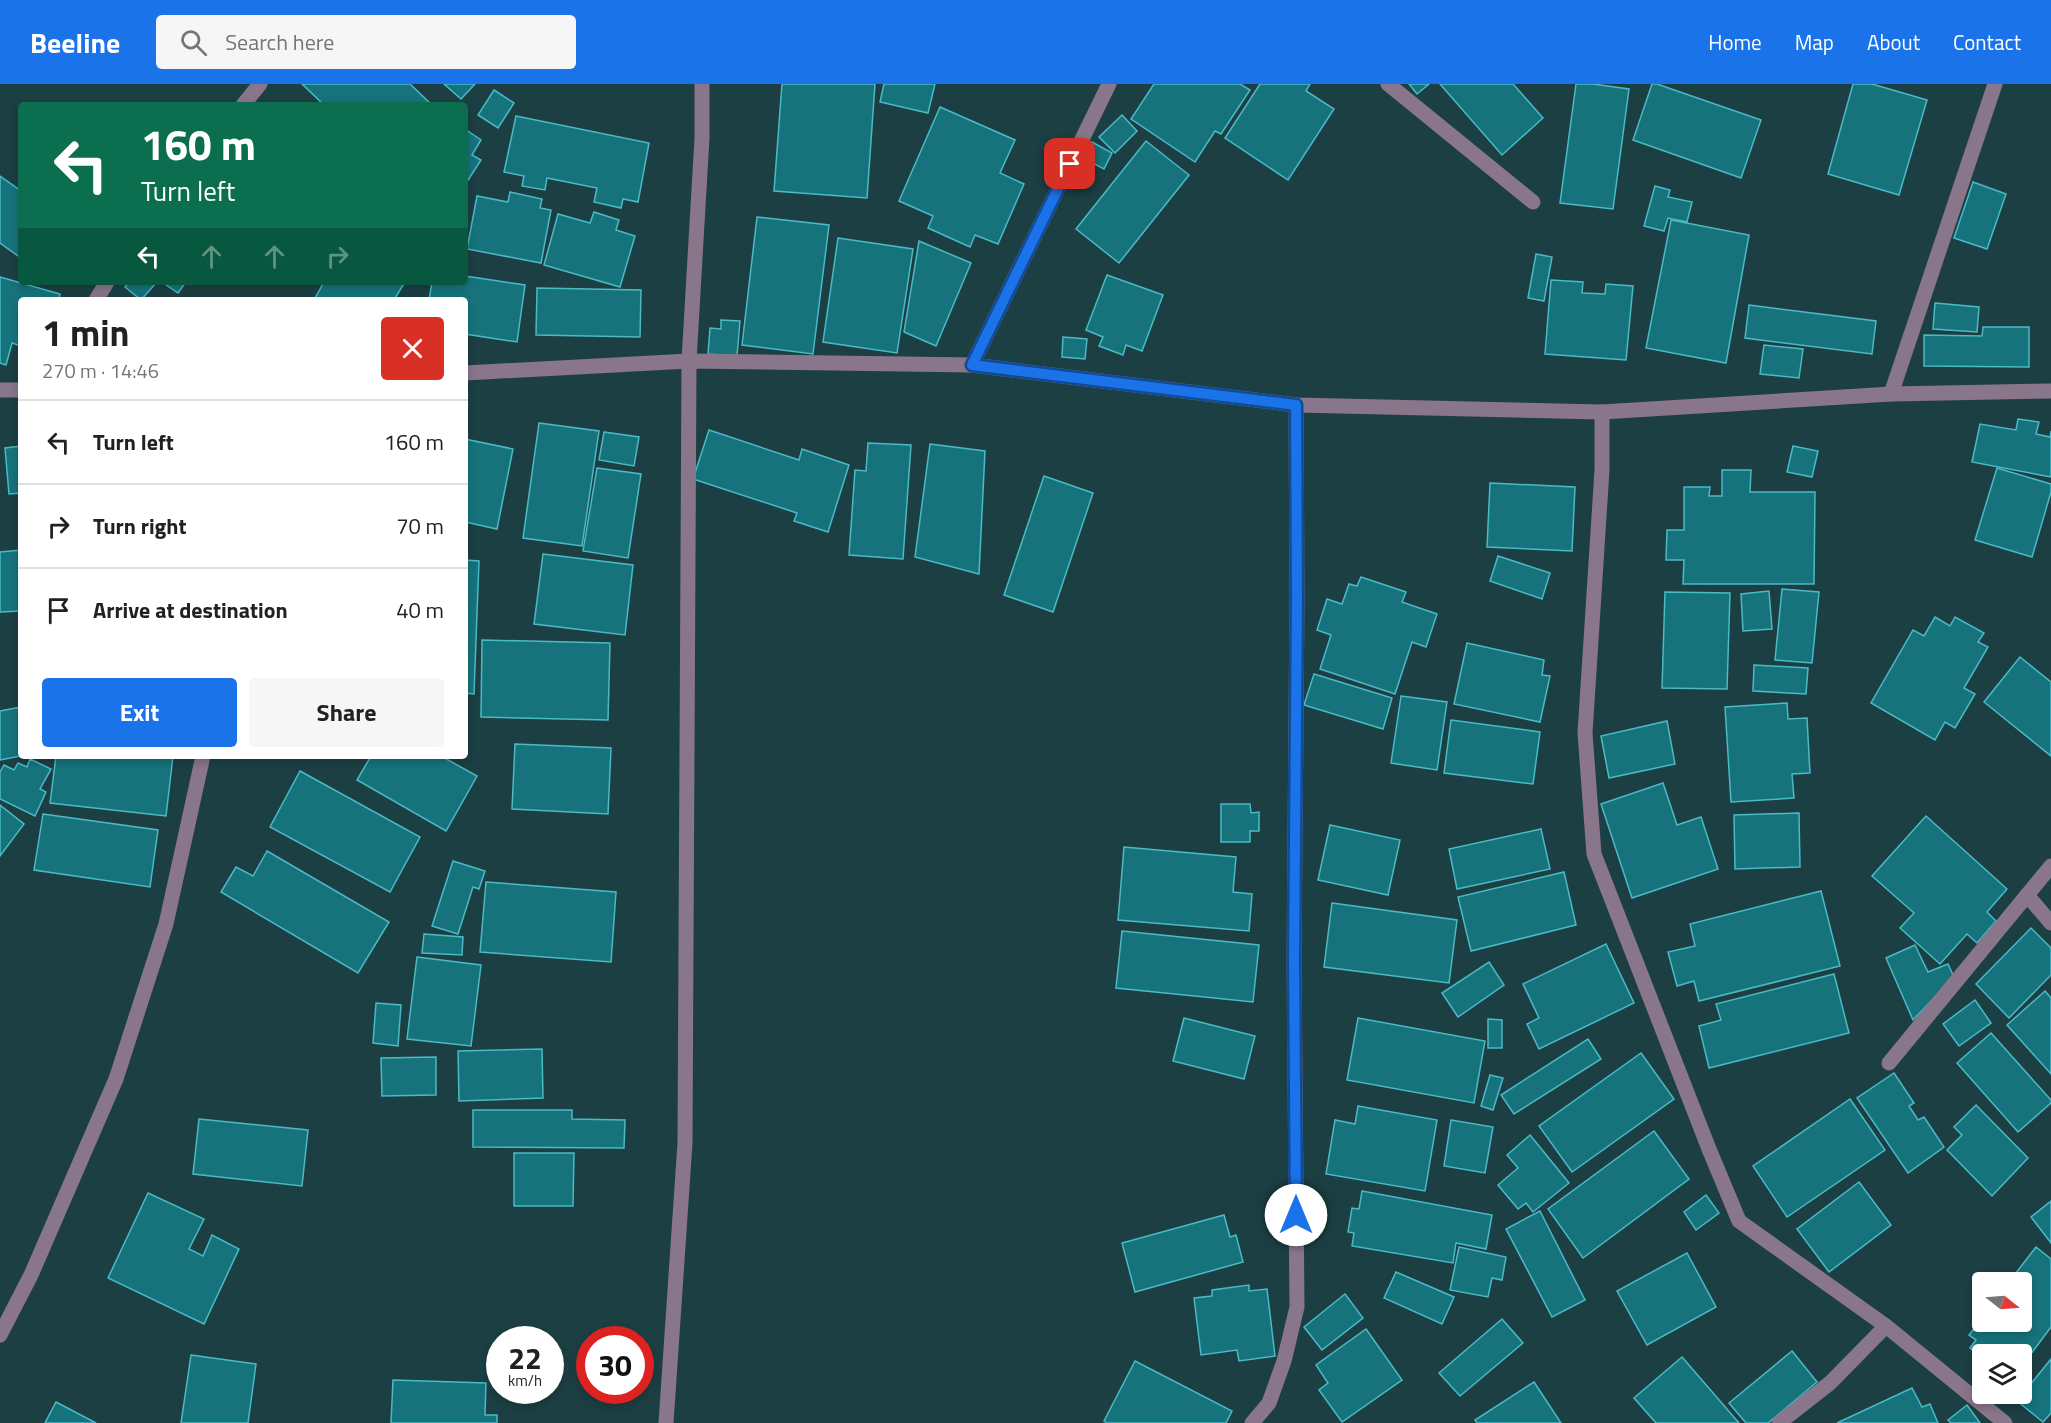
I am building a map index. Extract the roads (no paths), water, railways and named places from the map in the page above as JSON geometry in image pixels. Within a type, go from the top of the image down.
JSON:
[{"type":"street","points":[[245,102],[260,84]]},
{"type":"street","points":[[666,1423],[686,1143],[690,361],[702,138],[702,84]]},
{"type":"street","points":[[972,365],[1108,84]]},
{"type":"street","points":[[1388,84],[1533,202]]},
{"type":"street","points":[[1891,394],[1995,84]]},
{"type":"street","points":[[468,373],[690,361],[972,365],[1296,405],[1602,412],[1891,394],[2051,391]]},
{"type":"street","points":[[0,390],[18,390]]},
{"type":"street","points":[[1252,1423],[1269,1403],[1284,1361],[1297,1307],[1294,973],[1296,405]]},
{"type":"street","points":[[1602,412],[1602,470],[1585,733],[1594,854],[1705,1138],[1739,1221],[1886,1326],[2005,1423]]},
{"type":"street","points":[[0,1335],[31,1275],[116,1079],[166,924],[202,759]]},
{"type":"street","points":[[1889,1063],[2051,866]]},
{"type":"street","points":[[2027,895],[2051,923]]},
{"type":"street","points":[[1779,1423],[1830,1383],[1886,1326]]}]
